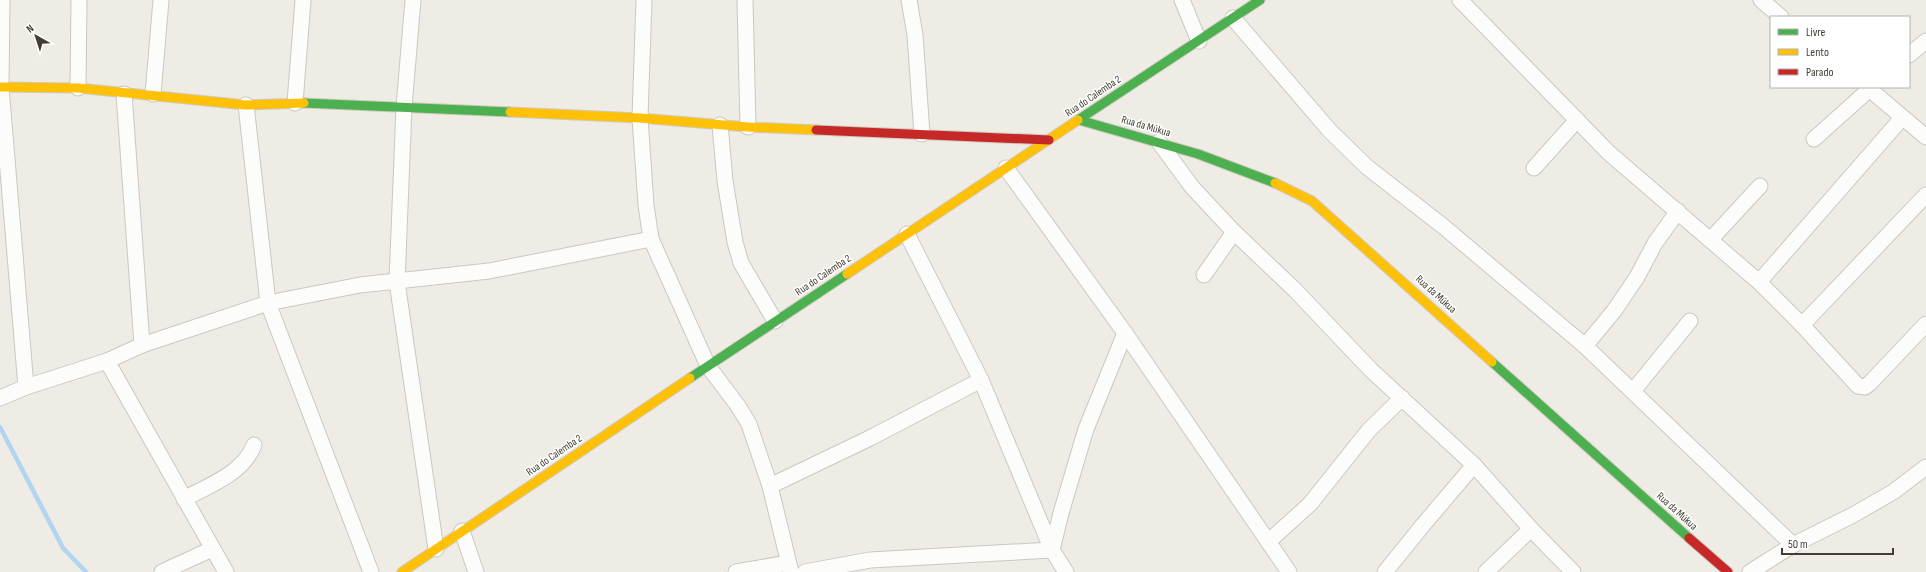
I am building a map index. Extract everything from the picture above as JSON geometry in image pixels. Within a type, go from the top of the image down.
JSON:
[{"type":"street","points":[[2,0],[0,87],[26,387]]},
{"type":"street","points":[[78,88],[79,0]]},
{"type":"street","points":[[153,94],[161,0]]},
{"type":"street","points":[[295,104],[303,0]]},
{"type":"street","points":[[413,0],[404,107],[397,282],[436,549]]},
{"type":"street","points":[[644,0],[640,118],[646,205],[651,239],[708,366],[738,406],[749,424],[770,486],[790,567],[736,572]]},
{"type":"street","points":[[745,0],[748,127]]},
{"type":"street","points":[[909,0],[915,34],[922,134]]},
{"type":"street","points":[[1182,0],[1199,40]]},
{"type":"street","name":"Rua do Calemba 2","points":[[402,572],[775,321],[1260,0]]},
{"type":"street","points":[[1460,0],[1609,153],[1711,239],[1759,282],[1802,325],[1858,386],[1865,387],[1926,324]]},
{"type":"street","points":[[1761,0],[1780,16]]},
{"type":"street","points":[[1233,18],[1330,131],[1367,166],[1444,227],[1585,346],[1793,545]]},
{"type":"street","points":[[1910,54],[1926,41]]},
{"type":"street","points":[[0,87],[78,88],[124,94],[153,94],[246,105],[295,104],[404,107],[640,118],[748,127],[1049,140]]},
{"type":"street","points":[[1814,139],[1870,88],[1902,118],[1926,137]]},
{"type":"street","points":[[124,94],[142,345]]},
{"type":"street","points":[[246,105],[268,303],[371,572]]},
{"type":"street","points":[[1759,282],[1902,118]]},
{"type":"street","name":"Rua da Múkua","points":[[1079,120],[1159,142],[1279,183],[1312,201],[1728,572]]},
{"type":"street","points":[[1534,168],[1577,120]]},
{"type":"street","points":[[720,125],[725,181],[735,242],[741,263],[775,321]]},
{"type":"street","points":[[1159,142],[1192,187],[1234,232],[1295,290],[1371,370],[1474,465],[1531,529],[1573,572]]},
{"type":"street","points":[[1006,168],[1125,333],[1289,572]]},
{"type":"street","points":[[1711,239],[1760,186]]},
{"type":"street","points":[[1802,325],[1926,195]]},
{"type":"street","points":[[1585,346],[1614,312],[1637,277],[1655,243],[1678,211]]},
{"type":"street","points":[[1204,275],[1234,232]]},
{"type":"street","points":[[907,234],[981,380],[1052,550],[1066,572]]},
{"type":"street","points":[[0,398],[26,387],[107,361],[142,345],[268,303],[360,285],[489,271],[651,239]]},
{"type":"street","points":[[1633,391],[1690,321]]},
{"type":"street","points":[[1052,550],[1086,429],[1125,333]]},
{"type":"street","points":[[107,361],[226,572]]},
{"type":"street","points":[[770,486],[870,438],[981,380]]},
{"type":"street","points":[[1268,542],[1310,504],[1369,430],[1402,398]]},
{"type":"street","points":[[184,499],[237,470],[250,456],[254,445]]},
{"type":"street","points":[[1385,572],[1423,524],[1474,465]]},
{"type":"street","points":[[1750,572],[1793,545],[1853,515],[1893,492],[1926,467]]},
{"type":"street","points":[[1486,572],[1531,529]]},
{"type":"street","points":[[462,531],[476,572]]},
{"type":"street","points":[[162,572],[212,549]]},
{"type":"street","points":[[805,572],[870,560],[900,565],[1052,550]]},
{"type":"waterway","points":[[0,427],[63,548],[86,572]]},
{"type":"traffic: fast","points":[[1078,120],[1260,0]]},
{"type":"traffic: fast","points":[[304,103],[510,112]]},
{"type":"traffic: fast","points":[[1079,120],[1198,154],[1275,183]]},
{"type":"traffic: fast","points":[[690,378],[847,274]]},
{"type":"traffic: fast","points":[[1492,362],[1689,538]]},
{"type":"traffic: slow","points":[[0,87],[78,88],[246,105],[304,103]]},
{"type":"traffic: slow","points":[[510,112],[640,118],[748,127],[816,130]]},
{"type":"traffic: slow","points":[[847,274],[1078,120]]},
{"type":"traffic: slow","points":[[1275,183],[1312,201],[1492,362]]},
{"type":"traffic: slow","points":[[402,572],[690,378]]},
{"type":"traffic: jam","points":[[816,130],[1049,140]]},
{"type":"traffic: jam","points":[[1689,538],[1728,572]]}]
